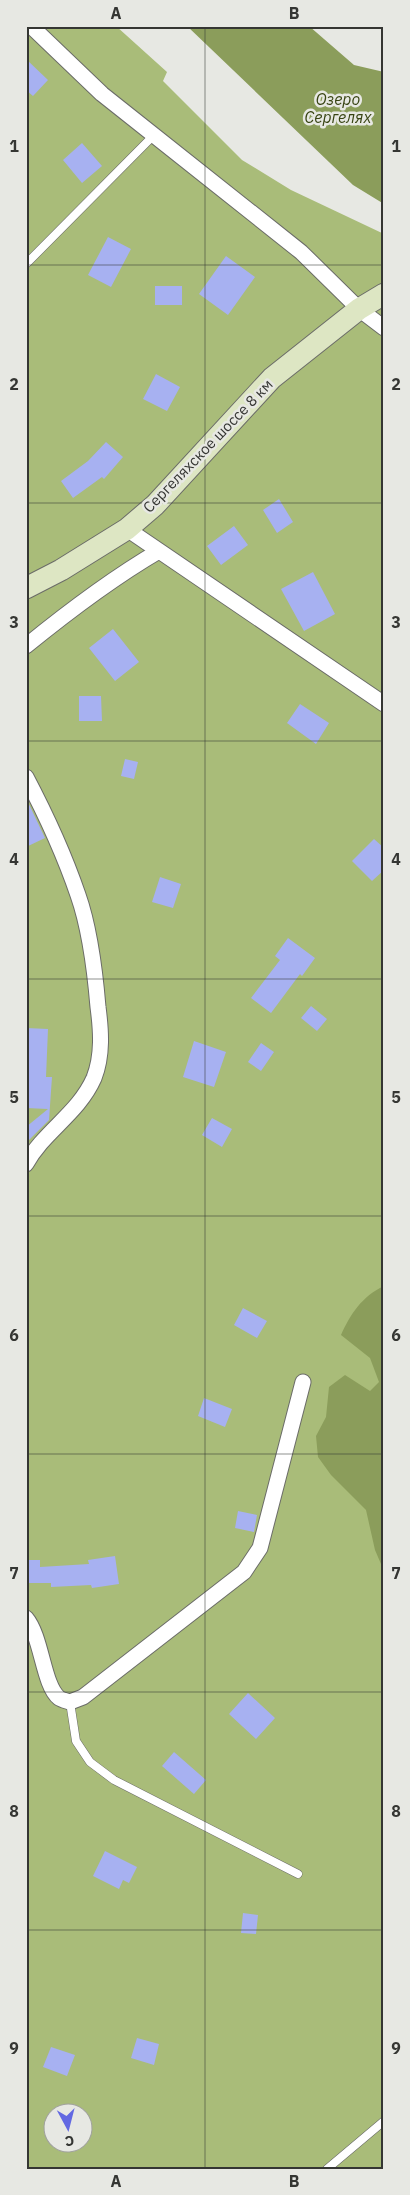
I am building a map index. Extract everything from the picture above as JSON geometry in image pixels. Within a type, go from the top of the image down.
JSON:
[{"type":"main road","name":"Сергеляхское шоссе 8 км","points":[[26,588],[61,570],[127,529],[155,504],[272,378],[358,308],[384,294]]},
{"type":"street","points":[[31,26],[102,94],[301,252],[358,308],[384,328]]},
{"type":"street","points":[[127,529],[384,704]]},
{"type":"street","points":[[26,646],[89,595],[159,550]]},
{"type":"street","points":[[26,777],[60,847],[79,897],[95,972],[102,1041],[94,1077],[77,1107],[33,1152],[26,1164]]},
{"type":"street","points":[[26,1618],[35,1631],[53,1690],[60,1698],[70,1702],[83,1697],[244,1572],[260,1548],[303,1382]]},
{"type":"lane","points":[[26,264],[154,135]]},
{"type":"lane","points":[[70,1702],[76,1741],[90,1762],[114,1780],[298,1874]]},
{"type":"lane","points":[[326,2169],[384,2121]]},
{"type":"shaded area","points":[[26,26],[116,26],[167,72],[163,81],[242,160],[291,190],[384,234],[384,2169],[26,2169]]},
{"type":"water","name":"Озеро Сергелях","points":[[187,26],[309,26],[354,65],[384,72],[384,204],[353,185]]},
{"type":"water","points":[[384,1286],[384,1571],[375,1550],[366,1510],[331,1475],[318,1457],[316,1436],[326,1417],[329,1387],[345,1375],[370,1391],[379,1382],[370,1358],[341,1335],[348,1320],[363,1301]]},
{"type":"building","points":[[26,59],[48,80],[33,96],[26,90]]},
{"type":"building","points":[[82,143],[102,166],[82,183],[63,160]]},
{"type":"building","points":[[108,237],[131,249],[111,287],[88,275]]},
{"type":"building","points":[[226,256],[255,277],[228,315],[199,294]]},
{"type":"building","points":[[155,286],[182,286],[182,305],[155,305]]},
{"type":"building","points":[[156,374],[180,387],[167,411],[143,399]]},
{"type":"building","points":[[106,442],[123,457],[104,479],[102,477],[73,498],[61,481],[88,461]]},
{"type":"building","points":[[279,499],[293,522],[277,533],[263,510]]},
{"type":"building","points":[[234,526],[248,545],[221,565],[207,546]]},
{"type":"building","points":[[313,572],[335,614],[304,631],[281,589]]},
{"type":"building","points":[[113,629],[139,662],[115,681],[89,648]]},
{"type":"building","points":[[79,696],[101,696],[102,721],[79,721]]},
{"type":"building","points":[[300,704],[329,723],[316,744],[287,723]]},
{"type":"building","points":[[125,759],[138,762],[134,779],[121,776]]},
{"type":"building","points":[[26,798],[45,838],[26,847]]},
{"type":"building","points":[[374,839],[384,848],[384,870],[372,881],[352,861]]},
{"type":"building","points":[[160,877],[181,884],[173,908],[152,902]]},
{"type":"building","points":[[288,938],[315,958],[302,976],[300,974],[271,1013],[251,998],[280,960],[275,956]]},
{"type":"building","points":[[311,1006],[327,1019],[317,1031],[301,1018]]},
{"type":"building","points":[[26,1028],[48,1029],[46,1077],[52,1077],[49,1120],[26,1143],[26,1127],[48,1109],[26,1108]]},
{"type":"building","points":[[194,1041],[226,1052],[214,1087],[183,1077]]},
{"type":"building","points":[[261,1043],[274,1052],[261,1071],[248,1062]]},
{"type":"building","points":[[212,1118],[232,1129],[222,1147],[202,1135]]},
{"type":"building","points":[[243,1308],[267,1321],[257,1338],[234,1325]]},
{"type":"building","points":[[204,1398],[232,1409],[225,1427],[198,1416]]},
{"type":"building","points":[[238,1511],[257,1515],[254,1532],[235,1528]]},
{"type":"building","points":[[115,1556],[119,1584],[92,1588],[91,1585],[51,1587],[51,1583],[26,1583],[26,1560],[40,1560],[40,1567],[89,1564],[88,1560]]},
{"type":"building","points":[[248,1693],[275,1718],[256,1739],[229,1714]]},
{"type":"building","points":[[174,1752],[206,1780],[194,1794],[162,1766]]},
{"type":"building","points":[[105,1851],[137,1867],[129,1883],[123,1880],[119,1889],[93,1876]]},
{"type":"building","points":[[243,1913],[258,1915],[256,1934],[241,1933]]},
{"type":"building","points":[[137,2038],[159,2044],[154,2065],[131,2058]]},
{"type":"building","points":[[51,2047],[75,2055],[67,2076],[43,2067]]}]
